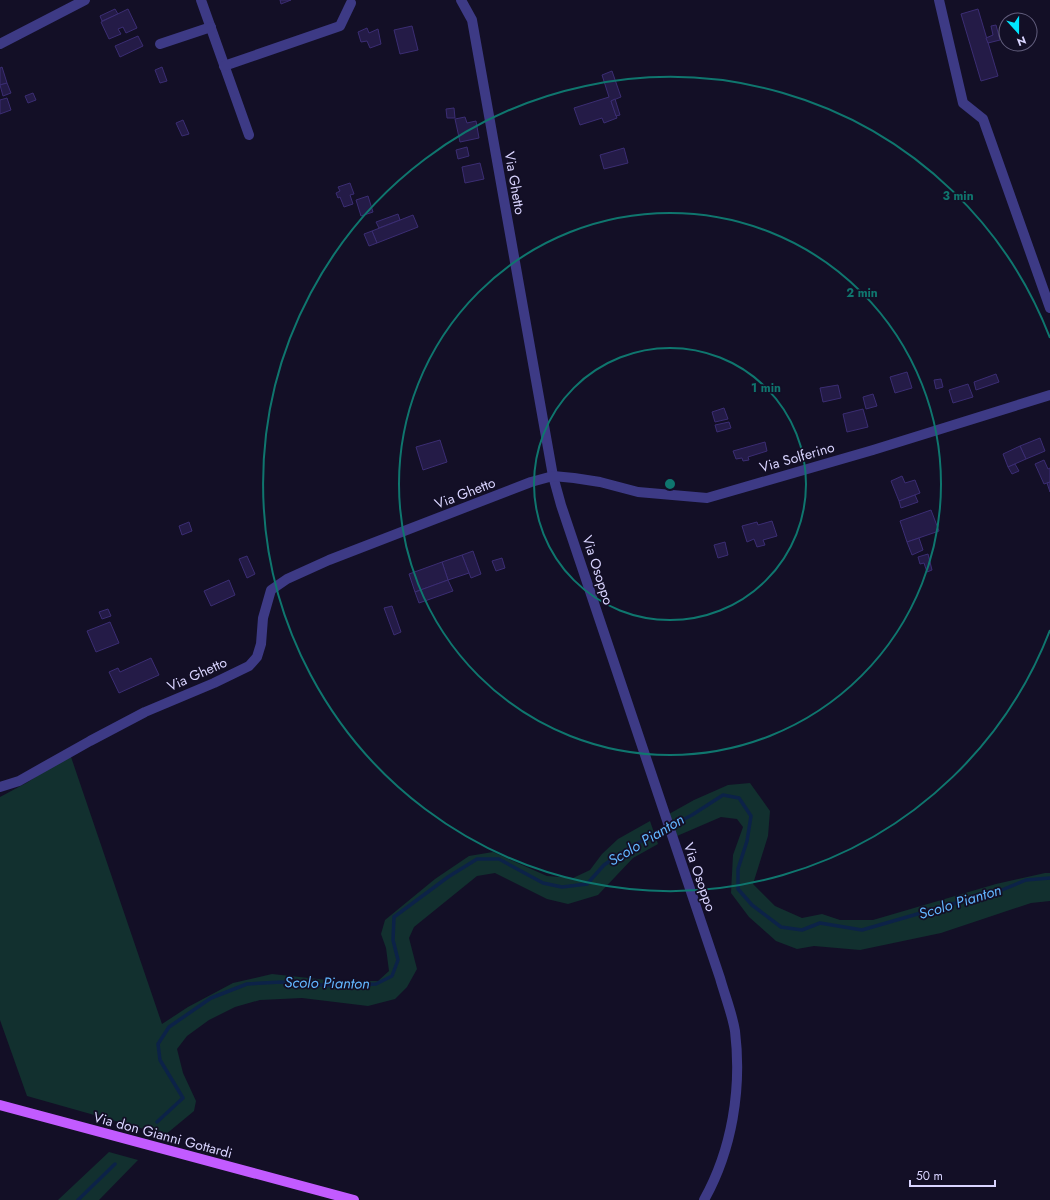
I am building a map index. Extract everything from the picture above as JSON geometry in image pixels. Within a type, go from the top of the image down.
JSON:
[{"type":"main road","name":"Via don Gianni Gottardi","points":[[0,1105],[354,1200]]},
{"type":"main road","name":"Via don Gianni Gottardi","points":[[319,1191],[345,1200]]},
{"type":"street","points":[[0,44],[85,0]]},
{"type":"street","points":[[202,0],[249,135]]},
{"type":"street","name":"Via Ghetto","points":[[0,787],[19,781],[145,712],[214,683],[249,666],[257,657],[263,618],[272,590],[287,579],[330,560],[532,482],[553,476],[472,20],[461,0]]},
{"type":"street","points":[[939,0],[963,103],[983,119],[1050,308]]},
{"type":"street","points":[[224,66],[340,26],[351,3]]},
{"type":"street","points":[[160,44],[211,27]]},
{"type":"street","name":"Via Solferino","points":[[553,476],[600,482],[638,492],[707,498],[873,450],[1047,396]]},
{"type":"street","name":"Via Osoppo","points":[[553,476],[561,505],[664,816],[720,978],[735,1031],[737,1083],[732,1124],[723,1158],[704,1200]]},
{"type":"green space","points":[[70,754],[162,1024],[188,1007],[233,983],[272,974],[336,981],[378,981],[389,971],[386,948],[381,934],[385,920],[435,879],[469,856],[493,852],[547,876],[573,878],[590,870],[602,854],[618,839],[650,821],[658,844],[633,858],[598,895],[568,904],[547,899],[495,873],[477,876],[414,927],[409,938],[417,969],[407,987],[395,999],[368,1006],[302,998],[260,1000],[235,1007],[209,1020],[187,1036],[177,1049],[183,1073],[196,1101],[194,1111],[165,1135],[27,1096],[0,1020],[0,797],[28,782]]},
{"type":"green space","points":[[750,783],[770,811],[768,836],[753,884],[775,906],[802,918],[822,914],[840,920],[873,920],[996,884],[1045,873],[1050,873],[1050,901],[1031,903],[941,933],[860,950],[814,946],[797,949],[776,941],[749,917],[731,893],[733,855],[743,827],[737,819],[721,817],[677,836],[669,814],[694,800],[728,785]]},
{"type":"green space","points":[[109,1152],[138,1160],[99,1200],[58,1200]]},
{"type":"building","points":[[280,0],[291,0],[281,4]]},
{"type":"building","points":[[115,9],[118,14],[102,21],[100,16]]},
{"type":"building","points":[[128,9],[137,28],[126,33],[123,27],[118,29],[121,34],[109,39],[101,22]]},
{"type":"building","points":[[978,9],[998,76],[981,81],[961,14]]},
{"type":"building","points":[[996,25],[998,40],[988,43],[986,38],[993,35],[991,26]]},
{"type":"building","points":[[412,26],[418,50],[400,54],[394,30]]},
{"type":"building","points":[[367,28],[369,33],[378,29],[381,44],[370,48],[367,41],[361,42],[358,32]]},
{"type":"building","points":[[138,36],[143,46],[120,57],[115,46]]},
{"type":"building","points":[[2,67],[7,83],[0,85],[0,68]]},
{"type":"building","points":[[162,67],[167,81],[160,83],[155,70]]},
{"type":"building","points":[[612,71],[621,97],[611,101],[617,118],[604,123],[602,118],[580,125],[574,108],[609,97],[602,75]]},
{"type":"building","points":[[7,83],[11,93],[3,96],[0,85]]},
{"type":"building","points":[[33,93],[36,100],[28,103],[25,96]]},
{"type":"building","points":[[7,98],[11,110],[0,114],[0,100]]},
{"type":"building","points":[[615,99],[620,115],[616,116],[611,101]]},
{"type":"building","points":[[454,108],[455,118],[447,118],[446,109]]},
{"type":"building","points":[[465,117],[467,123],[476,121],[479,138],[460,142],[455,119]]},
{"type":"building","points":[[183,120],[189,134],[182,136],[176,123]]},
{"type":"building","points":[[467,147],[469,156],[458,159],[456,150]]},
{"type":"building","points":[[624,148],[628,163],[604,169],[600,155]]},
{"type":"building","points":[[480,163],[484,179],[465,183],[462,167]]},
{"type":"building","points":[[350,183],[354,194],[350,195],[353,204],[344,207],[340,197],[338,198],[336,193],[340,191],[338,187]]},
{"type":"building","points":[[368,196],[373,212],[361,216],[356,200]]},
{"type":"building","points":[[398,214],[400,220],[379,228],[376,222]]},
{"type":"building","points":[[413,215],[418,227],[377,243],[372,231]]},
{"type":"building","points":[[372,231],[377,243],[369,246],[364,234]]},
{"type":"building","points":[[907,372],[912,388],[895,393],[890,377]]},
{"type":"building","points":[[996,374],[999,382],[976,390],[974,382]]},
{"type":"building","points":[[941,379],[943,387],[936,389],[934,380]]},
{"type":"building","points":[[968,384],[973,397],[953,403],[949,390]]},
{"type":"building","points":[[838,385],[841,398],[823,402],[820,388]]},
{"type":"building","points":[[873,394],[877,406],[866,409],[863,397]]},
{"type":"building","points":[[724,408],[728,419],[715,422],[712,412]]},
{"type":"building","points":[[863,409],[868,427],[847,432],[843,414]]},
{"type":"building","points":[[729,422],[731,428],[717,432],[715,425]]},
{"type":"building","points":[[1040,438],[1045,451],[1026,459],[1020,446]]},
{"type":"building","points":[[440,440],[447,462],[423,470],[416,447]]},
{"type":"building","points":[[765,442],[767,451],[748,457],[749,460],[743,461],[742,458],[736,459],[733,451]]},
{"type":"building","points":[[1020,446],[1026,459],[1008,467],[1003,454]]},
{"type":"building","points":[[1044,460],[1048,469],[1050,468],[1050,482],[1044,484],[1035,464]]},
{"type":"building","points":[[1015,464],[1019,471],[1012,474],[1008,467]]},
{"type":"building","points":[[902,476],[905,483],[915,480],[920,493],[899,501],[891,481]]},
{"type":"building","points":[[1050,482],[1050,492],[1047,483]]},
{"type":"building","points":[[915,495],[918,502],[901,508],[899,501]]},
{"type":"building","points":[[931,510],[939,531],[907,542],[900,521]]},
{"type":"building","points":[[772,521],[777,536],[763,540],[765,545],[757,547],[754,539],[747,542],[742,526],[757,522],[758,525]]},
{"type":"building","points":[[189,522],[192,531],[182,535],[179,526]]},
{"type":"building","points":[[919,538],[923,550],[912,555],[907,542]]},
{"type":"building","points":[[725,542],[728,555],[718,558],[714,545]]},
{"type":"building","points":[[473,551],[481,574],[471,578],[462,555]]},
{"type":"building","points":[[928,554],[932,570],[927,572],[924,563],[920,564],[918,557]]},
{"type":"building","points":[[462,555],[469,573],[448,580],[442,562]]},
{"type":"building","points":[[247,556],[255,574],[247,578],[239,559]]},
{"type":"building","points":[[502,558],[505,568],[496,571],[492,561]]},
{"type":"building","points":[[442,562],[448,580],[415,592],[409,574]]},
{"type":"building","points":[[229,580],[235,595],[211,606],[204,591]]},
{"type":"building","points":[[448,580],[453,591],[419,603],[415,592]]},
{"type":"building","points":[[392,606],[401,632],[394,635],[384,608]]},
{"type":"building","points":[[108,609],[111,616],[102,619],[99,612]]},
{"type":"building","points":[[110,622],[119,643],[96,652],[87,631]]},
{"type":"building","points":[[151,658],[159,675],[119,693],[109,672],[118,668],[120,672]]},
{"type":"waterway","name":"Scolo Pianton","points":[[157,1122],[183,1098],[160,1060],[158,1044],[169,1027],[211,998],[247,984],[281,982],[337,986],[376,984],[392,976],[398,960],[393,940],[394,917],[448,877],[477,859],[499,859],[543,883],[562,887],[587,884],[604,865],[632,846],[692,815],[723,795],[739,798],[751,816],[747,841],[738,869],[738,889],[752,905],[781,927],[802,930],[820,923],[862,930],[992,894],[1026,880],[1050,878]]},
{"type":"waterway","name":"Scolo Pianton","points":[[78,1200],[115,1164]]}]
